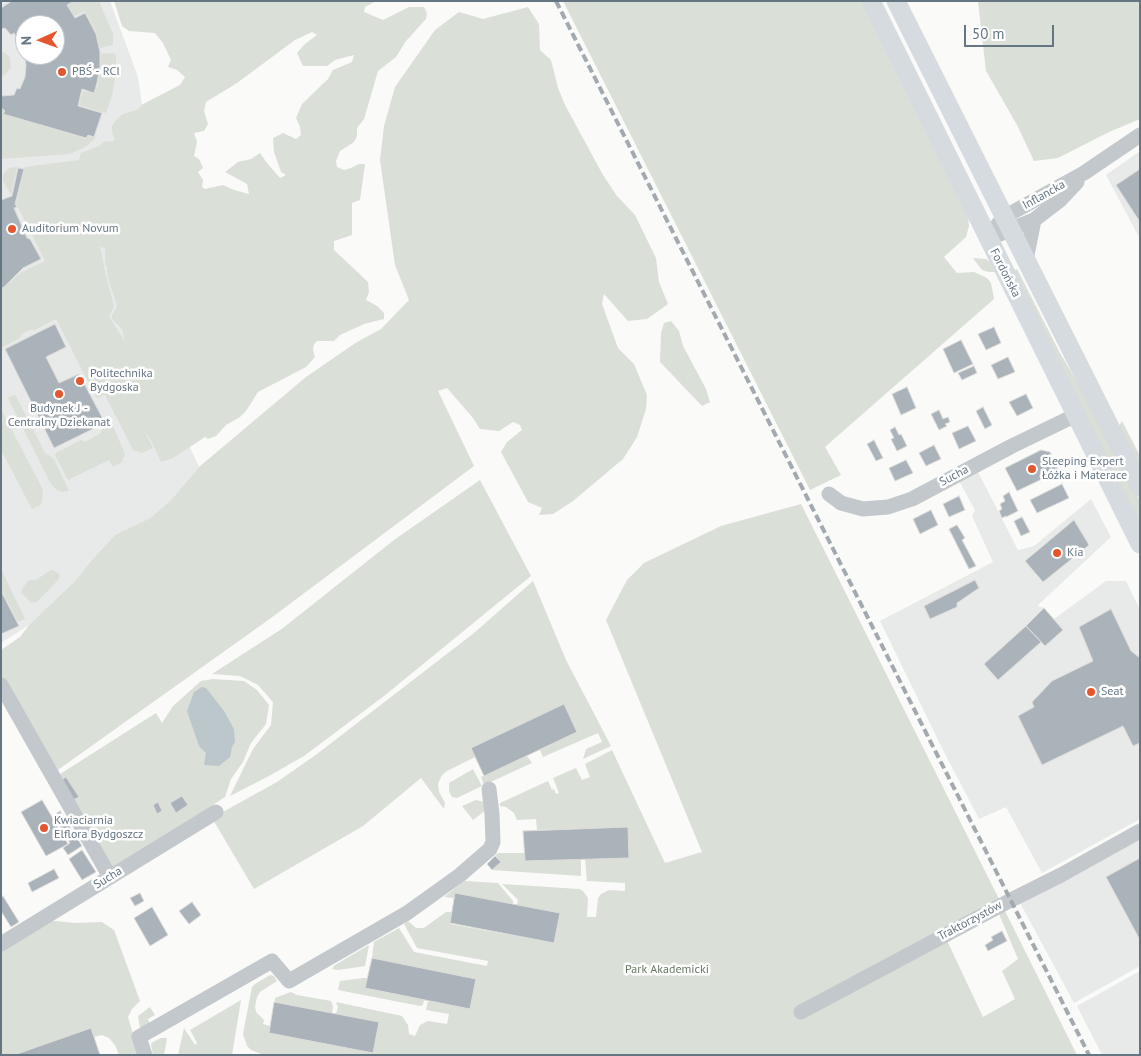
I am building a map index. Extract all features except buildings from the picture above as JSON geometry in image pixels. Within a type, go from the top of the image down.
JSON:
[{"type":"main road","name":"Fordońska","points":[[871,1],[1140,544]]},
{"type":"main road","name":"Fordońska","points":[[896,1],[1140,487]]},
{"type":"street","name":"Inflancka","points":[[1007,224],[1140,135]]},
{"type":"street","name":"Inflancka","points":[[1007,224],[1034,220],[1074,187],[1084,173]]},
{"type":"street","name":"Inflancka","points":[[1026,260],[1034,220]]},
{"type":"street","points":[[987,238],[1007,224]]},
{"type":"street","name":"Sucha","points":[[828,494],[841,503],[863,509],[888,507],[912,499],[1012,446],[1076,416]]},
{"type":"street","points":[[1,685],[110,877]]},
{"type":"street","points":[[145,1055],[139,1037],[272,961],[290,981],[407,913],[460,875],[490,849],[493,842],[489,789]]},
{"type":"street","name":"Sucha","points":[[1,944],[216,812]]},
{"type":"street","name":"Traktorzystów","points":[[801,1012],[1011,900],[1036,889],[1140,831]]},
{"type":"shaded area","name":"Politechnika Bydgoska","points":[[1,1],[110,1],[138,77],[150,160],[120,295],[199,467],[171,500],[150,518],[115,535],[76,580],[29,625],[1,643]]},
{"type":"shaded area","points":[[1140,151],[1140,239],[1106,175]]},
{"type":"shaded area","points":[[977,470],[1018,550],[1034,546],[1091,499],[1111,537],[1037,606],[1044,608],[1054,619],[1106,581],[1126,581],[1140,610],[1140,819],[1042,873],[1006,807],[979,819],[880,621],[993,562],[972,516],[975,510],[958,479]]},
{"type":"shaded area","points":[[202,687],[206,688],[224,711],[234,729],[235,742],[230,757],[219,766],[204,765],[206,753],[199,746],[187,711],[194,692]]},
{"type":"shaded area","points":[[1140,836],[1140,966],[1074,1003],[1018,899]]},
{"type":"shaded area","points":[[1140,971],[1140,1055],[1102,1055],[1077,1006]]},
{"type":"green space","points":[[75,1],[99,1],[113,34],[113,45],[100,48],[96,32],[85,11],[74,16],[68,5]]},
{"type":"green space","points":[[114,1],[376,1],[365,7],[364,12],[383,20],[409,7],[424,7],[427,13],[426,19],[406,41],[396,57],[378,71],[364,119],[357,128],[357,136],[354,142],[340,151],[336,161],[337,167],[344,170],[359,164],[365,164],[360,200],[352,203],[352,235],[334,241],[334,250],[368,282],[369,292],[366,300],[377,306],[384,313],[384,319],[364,324],[340,335],[334,341],[317,341],[314,344],[313,350],[315,357],[306,367],[258,392],[246,411],[226,425],[216,436],[208,439],[205,437],[173,458],[161,462],[144,430],[153,448],[142,453],[133,450],[105,395],[96,397],[56,319],[35,330],[29,330],[22,334],[20,338],[1,348],[1,290],[20,273],[45,261],[16,203],[25,167],[79,160],[81,153],[99,146],[105,141],[111,142],[115,140],[112,126],[117,119],[123,114],[137,110],[143,104],[180,85],[185,77],[177,70],[168,67],[171,60],[163,43],[155,33],[129,31],[122,26]],"holes":[[[312,32],[317,35],[297,53],[303,66],[327,66],[335,60],[354,55],[352,62],[333,70],[328,79],[302,104],[296,118],[301,135],[296,139],[283,133],[273,138],[274,152],[281,172],[286,175],[280,178],[260,153],[251,159],[238,162],[225,172],[247,184],[249,194],[223,185],[205,189],[202,187],[203,180],[198,172],[203,168],[199,159],[194,156],[197,142],[194,133],[204,131],[208,124],[204,111],[206,102],[237,83],[295,40]],[[100,246],[105,249],[105,264],[117,306],[111,318],[122,329],[125,341],[109,317],[114,306]]]},
{"type":"green space","points":[[563,1],[864,1],[968,215],[969,226],[966,237],[944,257],[957,273],[974,272],[987,278],[991,283],[994,299],[825,447],[841,475],[810,490]]},
{"type":"green space","points":[[978,1],[1140,1],[1140,119],[1109,132],[1058,158],[1034,161],[1017,125],[986,71]]},
{"type":"green space","points":[[528,7],[539,24],[540,50],[551,60],[558,88],[565,105],[603,175],[617,196],[635,215],[656,258],[659,282],[668,304],[647,319],[628,321],[604,294],[602,304],[618,348],[634,364],[647,395],[646,409],[637,437],[623,459],[573,501],[553,514],[539,515],[542,508],[528,502],[501,452],[507,442],[522,430],[520,425],[513,422],[499,431],[480,429],[447,388],[438,391],[474,466],[271,618],[55,772],[1,677],[1,650],[20,637],[29,625],[76,580],[115,535],[150,518],[171,500],[199,467],[306,377],[357,342],[381,329],[409,300],[395,265],[380,160],[384,126],[395,87],[435,30],[459,12],[483,19]]},
{"type":"green space","points":[[1,51],[9,56],[11,67],[1,77]]},
{"type":"green space","points":[[112,53],[116,55],[116,71],[112,95],[106,113],[79,105],[83,91],[94,93],[97,88],[101,70],[101,54]]},
{"type":"green space","points":[[1,109],[4,111],[3,114],[86,139],[88,136],[97,137],[85,147],[70,154],[1,159]]},
{"type":"green space","points":[[17,167],[11,195],[3,181],[3,175],[9,168]]},
{"type":"green space","points":[[973,258],[986,259],[997,272],[982,270]]},
{"type":"green space","points":[[1017,269],[1060,353],[1102,424],[1140,501],[1140,532],[1012,272]]},
{"type":"green space","points":[[671,321],[679,331],[683,346],[706,389],[710,402],[702,406],[660,362],[661,333],[664,323]]},
{"type":"green space","points":[[13,395],[16,396],[45,453],[54,459],[69,491],[62,492],[51,484],[8,398]]},
{"type":"green space","points":[[1,409],[43,490],[40,505],[32,509],[1,450]]},
{"type":"green space","points":[[1122,421],[1140,456],[1140,469],[1119,426]]},
{"type":"green space","points":[[112,424],[125,454],[122,462],[113,467],[109,460],[68,480],[55,455],[56,453],[81,440],[85,442]]},
{"type":"green space","points":[[480,480],[531,576],[384,696],[304,756],[230,796],[253,749],[271,725],[273,702],[258,685],[240,676],[212,674],[283,628],[394,540]]},
{"type":"green space","name":"Park Akademicki","points":[[801,504],[999,899],[943,932],[983,1017],[1015,999],[1002,971],[1018,959],[999,914],[1005,911],[1077,1055],[264,1055],[251,1050],[247,1046],[243,1034],[252,987],[270,975],[274,976],[277,981],[260,992],[255,1007],[256,1012],[264,1020],[263,1024],[270,1026],[269,1033],[373,1053],[379,1022],[336,1014],[338,1007],[336,1002],[402,1016],[408,1025],[409,1034],[415,1036],[420,1025],[428,1021],[447,1024],[449,1014],[426,1010],[428,1001],[470,1009],[476,979],[372,958],[374,942],[399,928],[414,952],[487,966],[488,961],[417,948],[404,924],[408,921],[416,928],[424,928],[446,912],[452,912],[450,924],[554,943],[559,913],[517,905],[518,900],[502,884],[579,889],[588,898],[587,917],[596,917],[598,898],[601,894],[609,890],[625,891],[625,883],[587,881],[585,859],[628,827],[537,830],[536,819],[517,820],[514,813],[506,807],[500,806],[500,803],[548,781],[552,790],[554,789],[556,794],[559,793],[553,778],[576,768],[582,780],[590,777],[585,764],[612,750],[665,863],[702,852],[606,620],[627,580],[644,563],[721,526]]},
{"type":"green space","points":[[1,569],[25,619],[18,622],[1,589]]},
{"type":"green space","points":[[51,570],[60,575],[58,580],[37,602],[31,603],[21,592],[25,585],[29,580],[36,580]]},
{"type":"green space","points":[[533,581],[566,660],[611,746],[583,759],[586,749],[602,742],[598,733],[543,757],[540,750],[577,732],[564,705],[471,748],[475,757],[447,771],[442,775],[438,784],[439,792],[445,803],[444,809],[421,778],[363,826],[254,889],[212,818],[277,782],[317,754],[474,633]]},
{"type":"green space","points":[[213,679],[244,681],[257,690],[269,705],[266,724],[251,743],[243,762],[231,779],[225,797],[211,806],[213,810],[110,872],[57,776],[156,713],[162,723],[173,706],[201,681]]},
{"type":"green space","points":[[527,756],[532,763],[484,785],[481,777]]},
{"type":"green space","points":[[473,769],[482,786],[457,798],[452,797],[449,791],[449,783]]},
{"type":"green space","points":[[476,800],[484,802],[486,810],[473,820],[462,806]]},
{"type":"green space","points":[[498,853],[524,853],[525,861],[581,859],[581,876],[492,870],[500,862],[495,856]]},
{"type":"green space","points":[[464,881],[498,883],[513,901],[513,904],[444,897]]},
{"type":"green space","points":[[46,920],[75,923],[102,922],[114,930],[140,1001],[132,1009],[128,1017],[139,1055],[119,1055],[115,1045],[109,1038],[102,1035],[94,1037],[91,1028],[14,1055],[1,1055],[1,947]]},
{"type":"green space","points":[[369,945],[365,966],[338,970],[332,969],[335,965]]},
{"type":"green space","points":[[367,978],[366,988],[424,1000],[423,1005],[420,1006],[338,990],[340,981]]},
{"type":"green space","points":[[291,992],[297,995],[331,1001],[332,1013],[275,1002],[275,998]]},
{"type":"green space","points":[[241,1000],[232,1055],[178,1055],[184,1028],[195,1045],[197,1043],[190,1030]]},
{"type":"green space","points":[[150,1007],[155,1015],[148,1019],[151,1027],[140,1028],[138,1016]]},
{"type":"green space","points":[[161,1038],[167,1038],[164,1055],[153,1055],[151,1044]]},
{"type":"railway","points":[[556,1],[1089,1055]]},
{"type":"place","name":"PBŚ - RCI","points":[[62,72]]},
{"type":"place","name":"Auditorium Novum","points":[[12,229]]},
{"type":"place","name":"Politechnika Bydgoska","points":[[80,381]]},
{"type":"place","name":"Budynek J - Centralny Dziekanat","points":[[59,394]]},
{"type":"place","name":"Sleeping Expert Łóżka i Materace","points":[[1032,469]]},
{"type":"place","name":"Kia","points":[[1057,553]]},
{"type":"place","name":"Seat","points":[[1091,692]]},
{"type":"place","name":"Kwiaciarnia Elflora Bydgoszcz","points":[[44,828]]}]
